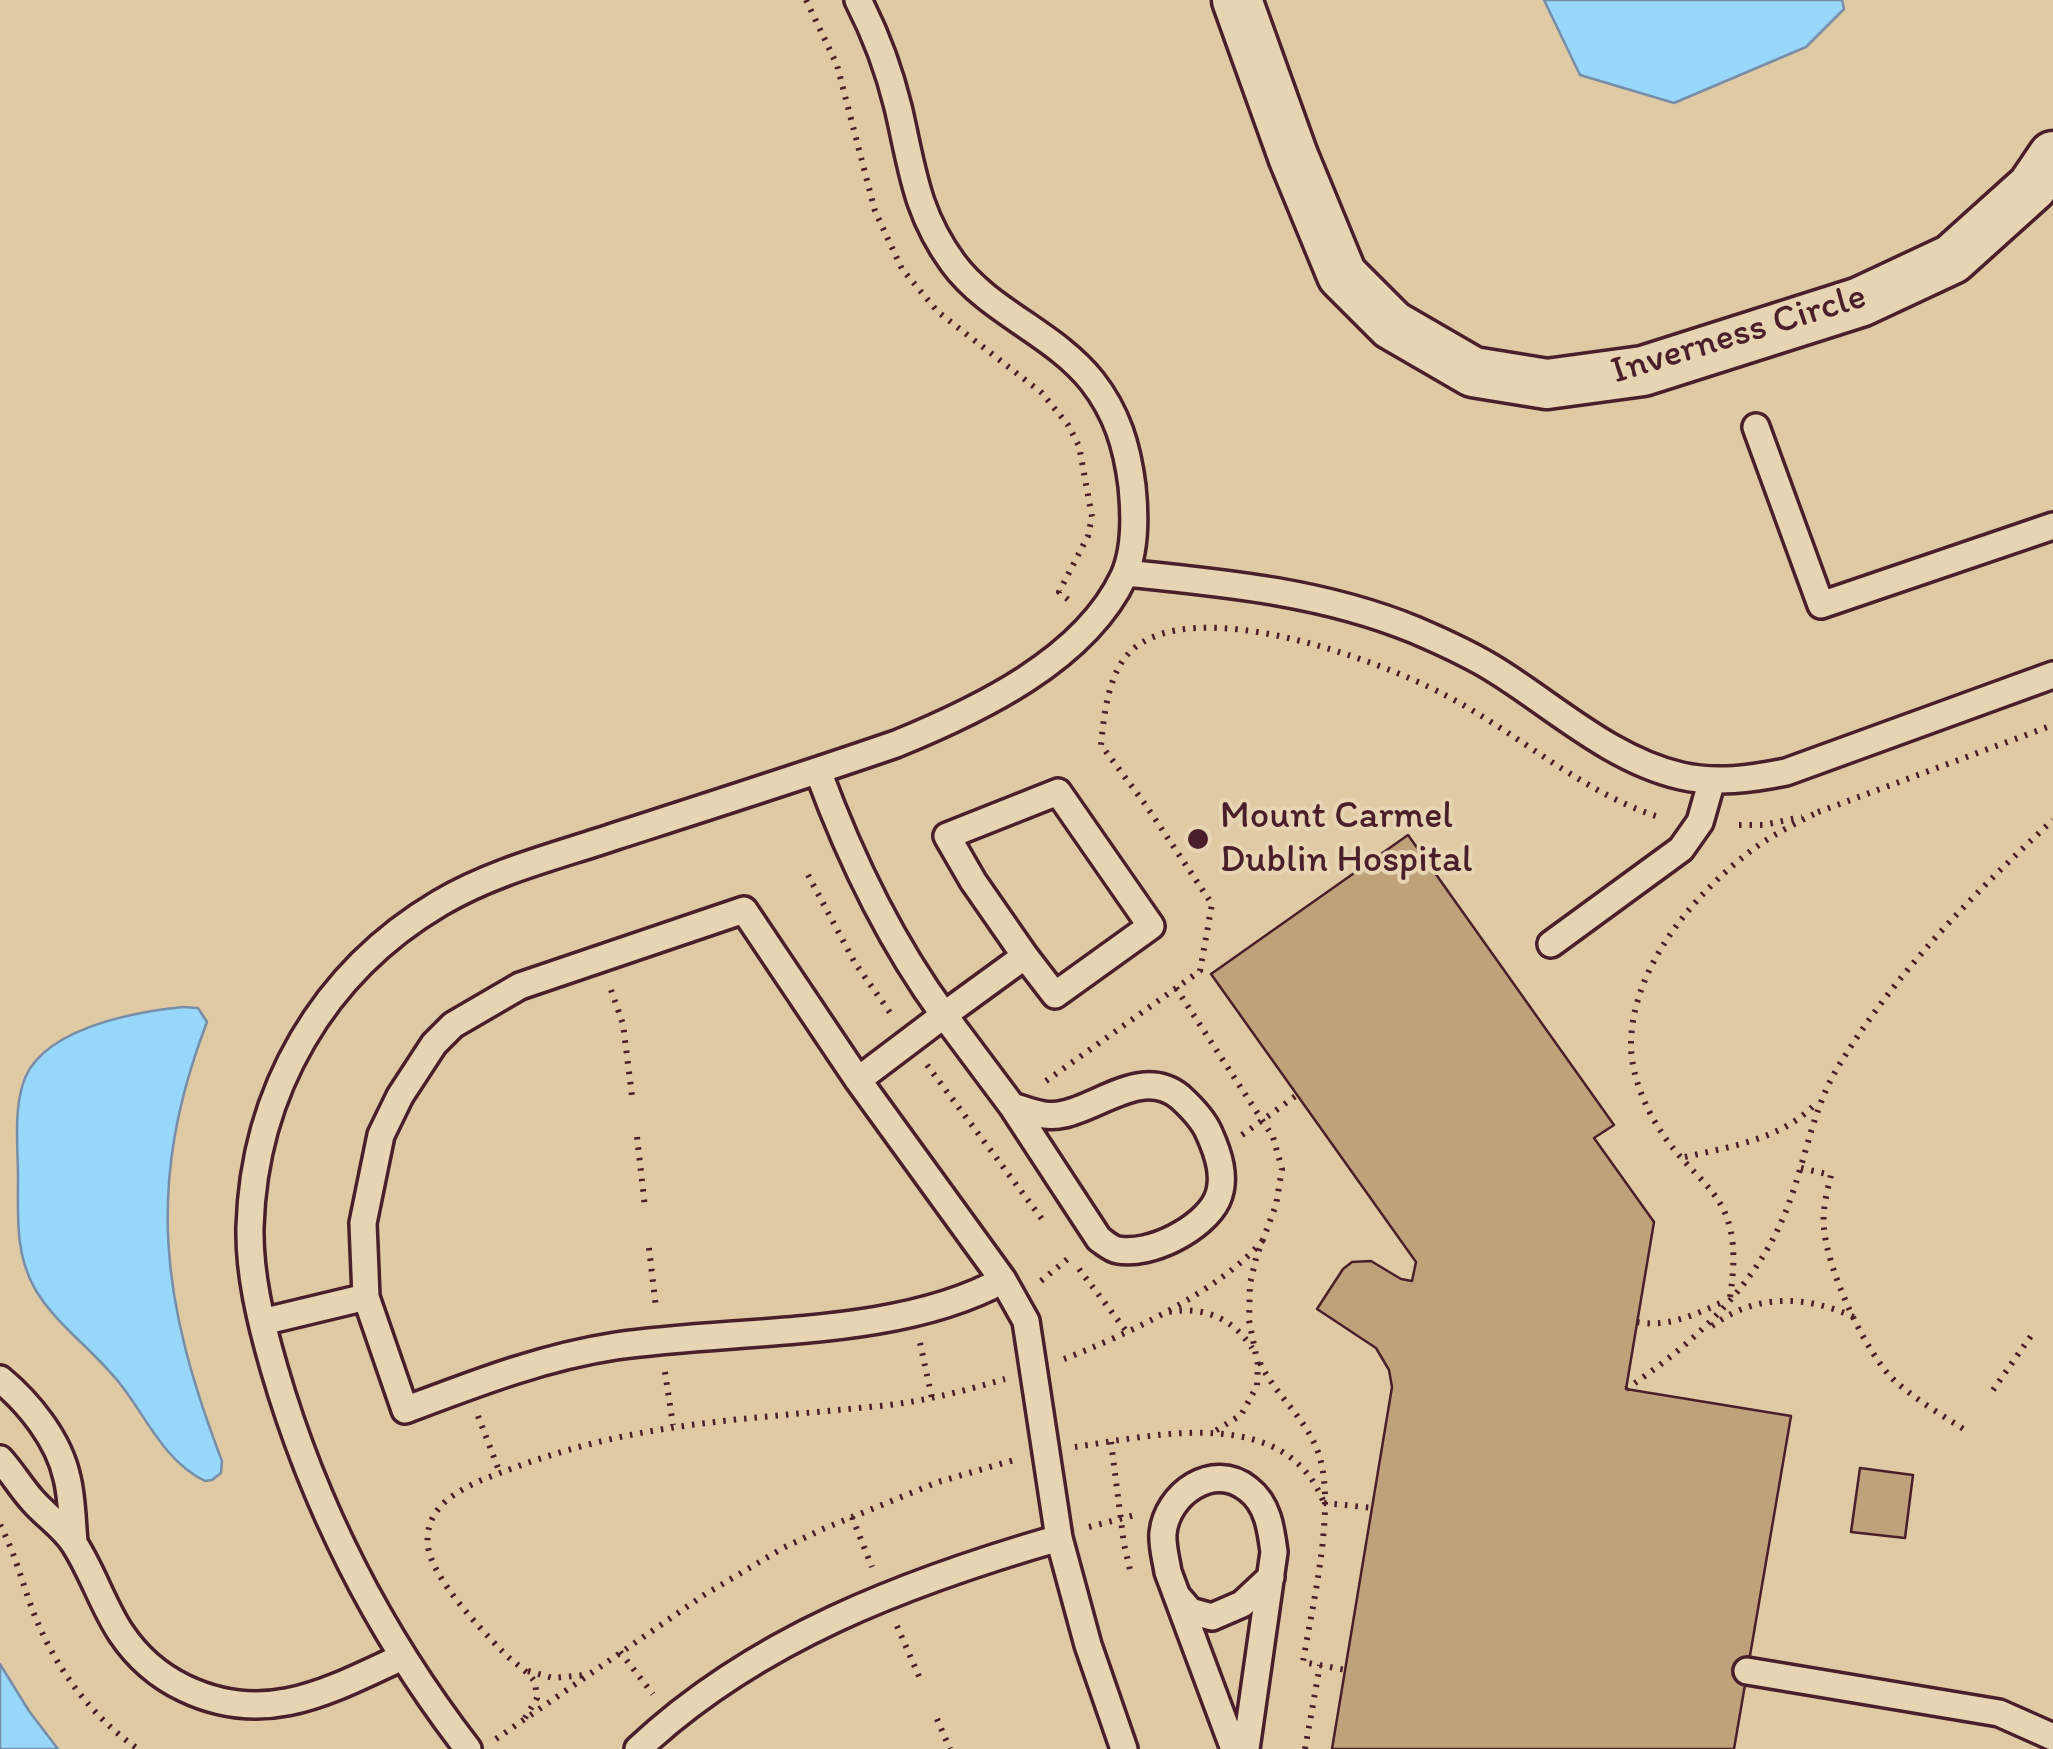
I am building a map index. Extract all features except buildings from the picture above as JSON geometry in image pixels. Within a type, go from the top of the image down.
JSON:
[{"type":"street","name":"Inverness Circle","points":[[1237,0],[1293,156],[1342,275],[1392,325],[1473,372],[1547,384],[1643,371],[1860,302],[1952,259],[2032,187],[2053,156]]},
{"type":"lane","points":[[480,1746],[402,1657],[357,1576],[316,1487],[283,1398],[262,1322],[250,1229],[263,1130],[278,1084],[306,1033],[367,955],[442,902],[485,880],[950,722],[1006,692],[1050,661],[1096,621],[1126,573],[1134,525],[1133,499],[1120,427],[1088,377],[953,264],[917,197],[893,90],[858,0]]},
{"type":"lane","points":[[1756,426],[1820,606],[2053,526]]},
{"type":"lane","points":[[1126,573],[1304,596],[1367,612],[1413,629],[1494,669],[1646,766],[1712,780],[1750,779],[1786,772],[2053,675]]},
{"type":"lane","points":[[818,770],[874,904],[919,982],[1012,1106],[1099,1238],[1115,1250],[1139,1251],[1165,1242],[1204,1218],[1217,1199],[1222,1176],[1207,1128],[1173,1092],[1152,1086],[1130,1088],[1064,1114],[1044,1116],[1012,1106]]},
{"type":"lane","points":[[1551,944],[1681,849],[1700,822],[1712,780]]},
{"type":"lane","points":[[1058,792],[1151,926],[1055,994],[1025,956],[947,836],[1058,792]]},
{"type":"lane","points":[[1004,1280],[966,1299],[875,1321],[660,1340],[568,1356],[508,1372],[405,1410],[366,1297],[364,1224],[381,1134],[434,1044],[453,1025],[520,986],[744,910],[858,1080],[1004,1280],[1026,1321],[1046,1453],[1070,1534],[1088,1645],[1124,1749]]},
{"type":"lane","points":[[858,1080],[1025,956]]},
{"type":"lane","points":[[262,1322],[366,1297]]},
{"type":"lane","points":[[0,1379],[37,1418],[53,1444],[67,1476],[74,1542]]},
{"type":"lane","points":[[0,1459],[32,1500],[74,1542],[109,1612],[140,1657],[160,1674],[204,1697],[255,1707],[282,1705],[311,1698],[402,1657]]},
{"type":"lane","points":[[1234,1749],[1168,1572],[1163,1534],[1177,1496],[1202,1482],[1234,1482],[1248,1488],[1271,1525],[1274,1552],[1246,1749]]},
{"type":"lane","points":[[638,1749],[712,1690],[772,1651],[838,1616],[924,1581],[1070,1534]]},
{"type":"lane","points":[[1178,1597],[1190,1610],[1212,1617],[1242,1604],[1271,1577]]},
{"type":"lane","points":[[1747,1672],[1998,1713],[2053,1737]]},
{"type":"path","points":[[1101,745],[1109,694],[1122,662],[1132,650],[1168,634],[1197,628],[1258,632],[1307,643],[1406,676],[1481,715],[1610,799],[1667,820]]},
{"type":"path","points":[[1739,825],[1776,823],[1818,812],[2053,725]]},
{"type":"path","points":[[1730,1298],[1734,1244],[1729,1220],[1718,1198],[1650,1114],[1633,1064],[1632,1033],[1644,988],[1668,940],[1702,895],[1754,849],[1818,812]]},
{"type":"path","points":[[1695,1338],[1771,1244],[1825,1091],[1838,1066],[1899,983],[1956,915],[2053,820]]},
{"type":"path","points":[[808,875],[855,963],[896,1022]]},
{"type":"path","points":[[608,979],[623,1024],[632,1096]]},
{"type":"path","points":[[1176,988],[1273,1136],[1282,1168],[1276,1205],[1252,1270],[1249,1299],[1257,1386],[1248,1405],[1233,1422],[1208,1433]]},
{"type":"path","points":[[925,1062],[1046,1226]]},
{"type":"path","points":[[1684,1158],[1786,1128],[1810,1110],[1825,1091]]},
{"type":"path","points":[[1262,1120],[1297,1095]]},
{"type":"path","points":[[637,1137],[645,1207]]},
{"type":"path","points":[[1801,1168],[1831,1174],[1824,1227],[1836,1274],[1878,1360],[1896,1382],[1965,1430],[1968,1426]]},
{"type":"path","points":[[525,1718],[535,1705],[535,1682],[502,1652],[459,1601],[435,1568],[428,1548],[430,1528],[439,1508],[453,1494],[563,1449],[673,1425],[881,1406],[932,1398],[1033,1370],[1127,1332],[1158,1315],[1244,1260],[1263,1240]]},
{"type":"path","points":[[1058,1241],[1127,1332]]},
{"type":"path","points":[[649,1248],[658,1320]]},
{"type":"path","points":[[1038,1283],[1070,1257]]},
{"type":"path","points":[[1636,1322],[1674,1322],[1730,1298]]},
{"type":"path","points":[[1626,1389],[1722,1318],[1744,1307],[1769,1300],[1821,1305],[1856,1318]]},
{"type":"path","points":[[1158,1315],[1189,1310],[1216,1316],[1244,1336],[1273,1388],[1316,1447],[1324,1479],[1323,1531],[1303,1662],[1346,1670]]},
{"type":"path","points":[[918,1333],[932,1398]]},
{"type":"path","points":[[1993,1390],[2033,1333]]},
{"type":"path","points":[[664,1360],[673,1425]]},
{"type":"path","points":[[474,1405],[500,1473]]},
{"type":"path","points":[[480,1746],[748,1568],[852,1517],[938,1482],[1046,1453],[1208,1433],[1246,1436],[1288,1456],[1310,1476],[1324,1503]]},
{"type":"path","points":[[1324,1503],[1374,1508]]},
{"type":"path","points":[[1070,1534],[1144,1513]]},
{"type":"path","points":[[852,1517],[876,1576]]},
{"type":"path","points":[[0,1525],[46,1641],[63,1671],[106,1724],[138,1749]]},
{"type":"path","points":[[892,1616],[921,1681]]},
{"type":"path","points":[[620,1652],[639,1676]]},
{"type":"path","points":[[1306,1749],[1320,1665]]},
{"type":"path","points":[[526,1670],[553,1678],[576,1677],[594,1670]]},
{"type":"path","points":[[937,1718],[950,1749]]},
{"type":"water","points":[[1544,0],[1842,0],[1844,9],[1806,47],[1674,103],[1580,75]]},
{"type":"water","points":[[198,1008],[207,1022],[187,1081],[175,1137],[168,1190],[168,1243],[185,1348],[222,1461],[221,1473],[205,1481],[167,1451],[111,1373],[44,1302],[24,1262],[18,1221],[18,1109],[31,1067],[46,1051],[89,1027],[139,1013]]},
{"type":"water","points":[[0,1664],[29,1711],[58,1749],[0,1749]]},
{"type":"place","name":"Mount Carmel Dublin Hospital","points":[[1198,839]]}]
